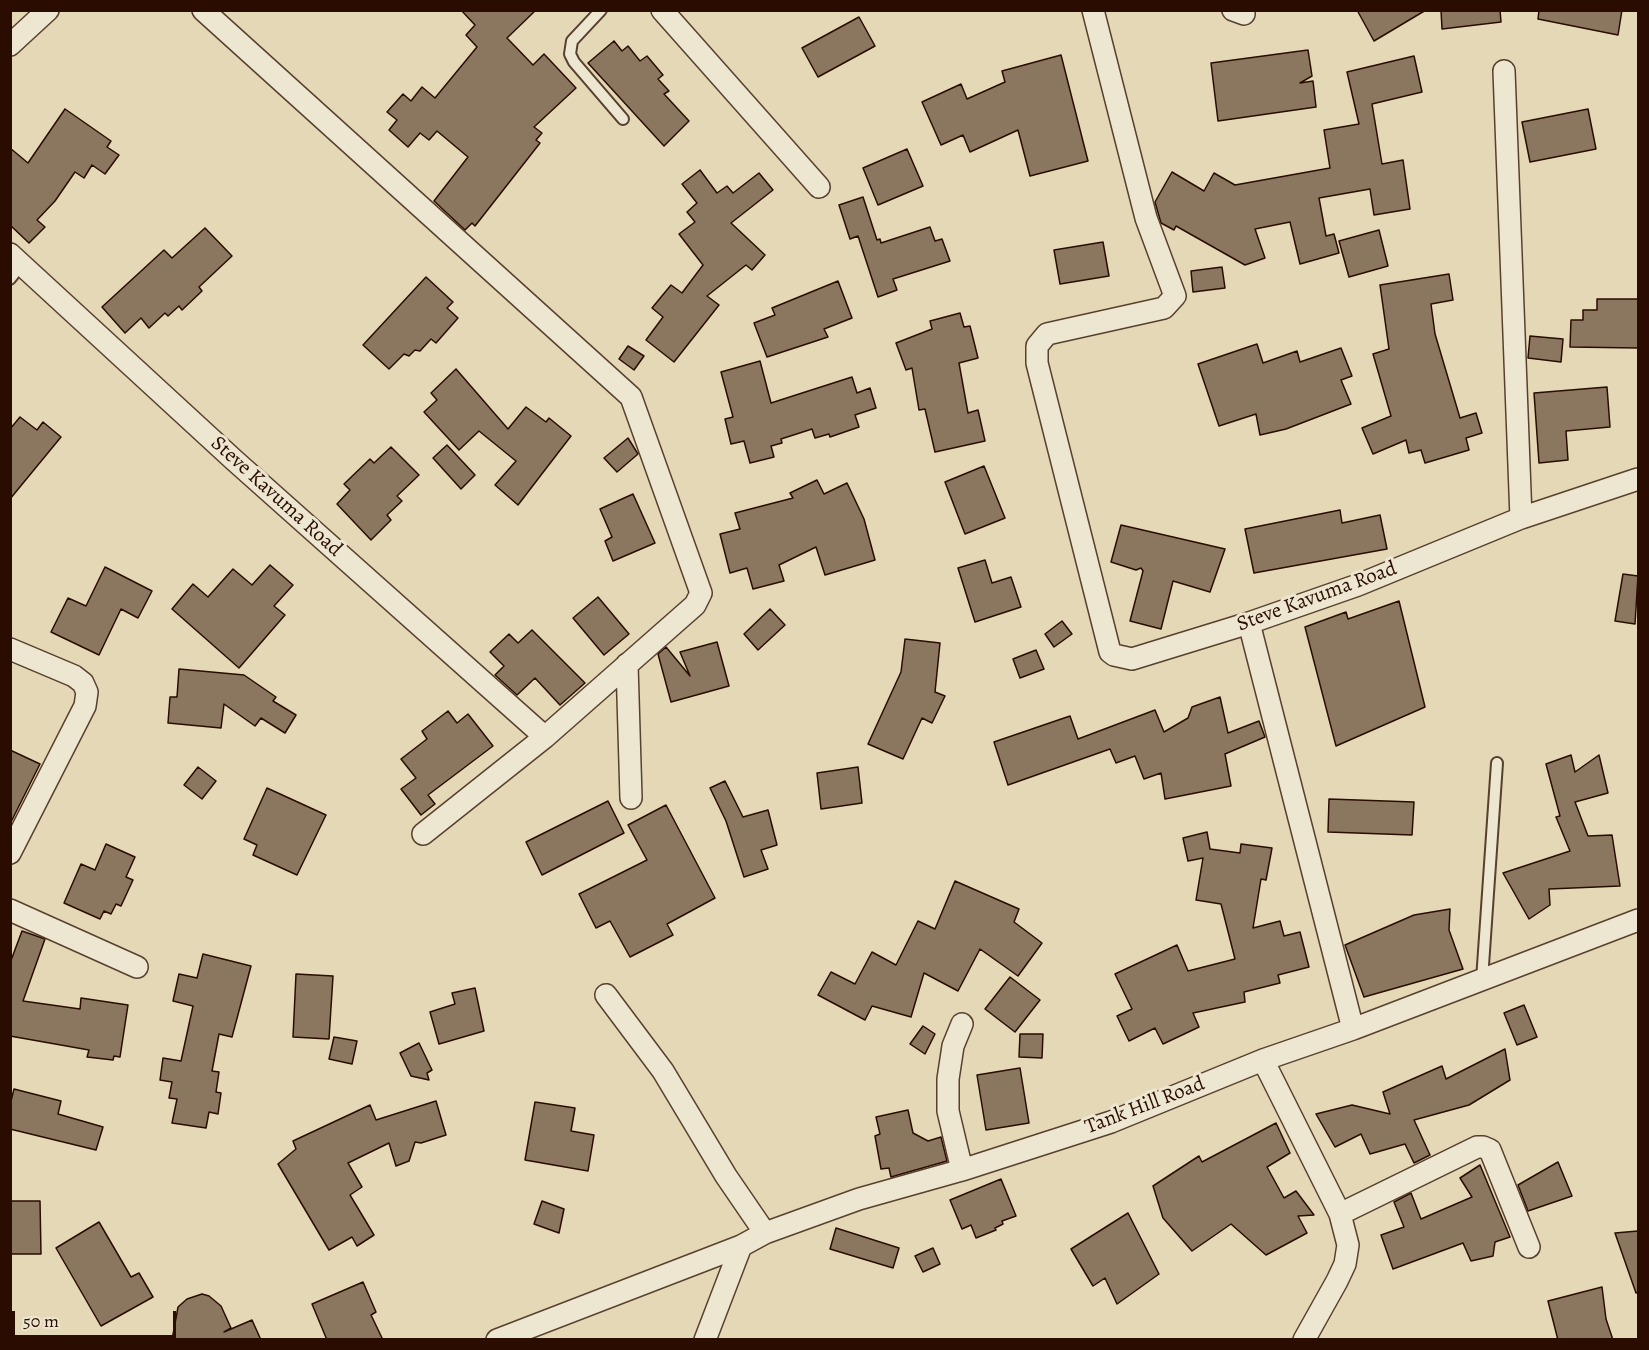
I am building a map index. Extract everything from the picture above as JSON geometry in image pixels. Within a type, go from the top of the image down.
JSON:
[{"type":"street","points":[[10,45],[48,10]]},
{"type":"street","points":[[203,10],[631,397],[640,416],[701,593],[695,605],[545,737],[423,834]]},
{"type":"street","points":[[662,10],[819,187]]},
{"type":"street","name":"Steve Kavuma Road","points":[[1093,10],[1146,218],[1175,296],[1164,308],[1047,334],[1037,346],[1037,363],[1110,652],[1119,658],[1132,659],[1249,623],[1358,585],[1521,518],[1638,479]]},
{"type":"street","points":[[1504,71],[1521,518]]},
{"type":"street","name":"Steve Kavuma Road","points":[[14,266],[545,737]]},
{"type":"street","points":[[1249,623],[1353,1029]]},
{"type":"street","points":[[10,649],[74,676],[83,683],[87,692],[85,706],[10,853]]},
{"type":"street","points":[[627,664],[631,798]]},
{"type":"street","points":[[10,910],[137,967]]},
{"type":"street","name":"Tank Hill Road","points":[[497,1340],[741,1246],[765,1233],[859,1200],[962,1170],[1110,1122],[1263,1060],[1636,926]]},
{"type":"street","points":[[606,995],[663,1071],[726,1176],[765,1233]]},
{"type":"street","points":[[962,1024],[952,1046],[948,1111],[962,1170]]},
{"type":"street","points":[[1263,1060],[1340,1214],[1348,1245],[1345,1264],[1304,1340]]},
{"type":"street","points":[[1340,1214],[1477,1147],[1483,1147],[1490,1150],[1529,1247]]},
{"type":"street","points":[[705,1340],[741,1246]]},
{"type":"lane","points":[[601,10],[572,41],[570,54],[574,62],[623,119]]},
{"type":"lane","points":[[1482,980],[1497,763]]},
{"type":"building","points":[[461,10],[536,10],[507,38],[533,65],[544,54],[576,88],[534,127],[542,133],[536,140],[540,143],[475,226],[472,223],[465,230],[434,201],[468,157],[437,131],[429,140],[420,133],[408,147],[389,130],[397,120],[387,112],[403,94],[411,101],[422,87],[435,98],[477,47],[466,35],[475,25]]},
{"type":"building","points":[[1357,10],[1426,10],[1374,41]]},
{"type":"building","points":[[1441,10],[1500,10],[1501,22],[1442,29]]},
{"type":"building","points":[[1539,10],[1622,10],[1618,35],[1538,19]]},
{"type":"building","points":[[859,17],[875,46],[818,77],[802,48]]},
{"type":"building","points":[[614,41],[622,51],[628,46],[640,61],[647,56],[663,75],[658,79],[669,91],[664,94],[689,121],[664,146],[588,63]]},
{"type":"building","points":[[1308,50],[1312,76],[1300,83],[1313,81],[1316,107],[1218,121],[1211,63]]},
{"type":"building","points":[[1061,55],[1088,161],[1030,176],[1018,130],[970,152],[963,135],[941,145],[922,102],[961,84],[967,99],[1005,82],[1002,71]]},
{"type":"building","points":[[1414,56],[1422,92],[1372,104],[1382,164],[1403,160],[1410,209],[1374,215],[1370,189],[1319,198],[1326,236],[1334,234],[1339,253],[1300,264],[1290,222],[1255,229],[1265,258],[1245,265],[1176,226],[1174,230],[1161,223],[1155,202],[1172,172],[1204,191],[1214,173],[1235,185],[1330,168],[1324,130],[1359,124],[1347,72]]},
{"type":"building","points":[[65,109],[111,141],[107,147],[119,155],[105,174],[92,165],[84,178],[75,172],[55,201],[37,220],[45,227],[29,243],[10,225],[10,148],[28,163]]},
{"type":"building","points":[[1588,109],[1596,149],[1530,162],[1522,122]]},
{"type":"building","points":[[907,149],[923,186],[878,205],[863,168]]},
{"type":"building","points":[[700,170],[717,193],[727,186],[733,193],[759,173],[773,190],[731,223],[765,255],[752,270],[746,265],[707,296],[719,305],[674,362],[646,340],[663,317],[652,308],[671,285],[682,293],[703,265],[679,234],[695,222],[687,212],[697,203],[682,184]]},
{"type":"building","points":[[863,197],[877,240],[880,239],[881,243],[930,227],[935,241],[942,239],[950,261],[893,279],[897,290],[878,297],[858,236],[850,239],[839,205]]},
{"type":"building","points":[[205,228],[232,256],[199,287],[202,291],[182,310],[179,306],[168,316],[165,313],[149,328],[141,318],[125,333],[102,307],[164,250],[172,258]]},
{"type":"building","points":[[1379,230],[1388,266],[1349,277],[1339,241]]},
{"type":"building","points":[[1103,242],[1109,276],[1060,284],[1054,250]]},
{"type":"building","points":[[1222,267],[1225,288],[1193,292],[1191,271]]},
{"type":"building","points":[[1449,274],[1453,300],[1431,304],[1435,334],[1460,418],[1476,413],[1482,433],[1466,438],[1469,450],[1425,463],[1421,450],[1409,453],[1406,440],[1373,454],[1362,428],[1391,416],[1373,354],[1389,349],[1380,285]]},
{"type":"building","points":[[426,277],[453,302],[447,308],[458,318],[436,343],[431,339],[420,351],[415,350],[409,356],[404,354],[389,369],[363,345]]},
{"type":"building","points":[[838,281],[852,318],[824,329],[828,337],[767,357],[754,323],[775,315],[772,308]]},
{"type":"building","points":[[1597,299],[1638,299],[1638,348],[1570,347],[1571,320],[1583,320],[1583,310],[1597,310]]},
{"type":"building","points":[[960,313],[964,327],[970,326],[978,358],[959,363],[968,413],[978,410],[985,441],[935,452],[925,409],[919,410],[912,368],[906,370],[896,343],[932,329],[930,321]]},
{"type":"building","points":[[1530,336],[1563,339],[1561,362],[1528,358]]},
{"type":"building","points":[[1257,344],[1263,363],[1297,351],[1300,362],[1341,348],[1352,376],[1341,380],[1351,404],[1286,429],[1260,435],[1256,414],[1219,426],[1198,364]]},
{"type":"building","points":[[628,346],[644,356],[634,370],[619,359]]},
{"type":"building","points":[[760,361],[771,403],[852,377],[857,393],[870,388],[876,408],[855,415],[859,427],[830,437],[829,434],[815,438],[812,429],[781,439],[782,443],[771,446],[774,457],[750,463],[744,441],[731,444],[725,419],[733,417],[721,372]]},
{"type":"building","points":[[456,369],[508,429],[526,407],[546,422],[549,418],[571,436],[518,505],[495,485],[516,461],[479,431],[459,450],[424,412],[437,400],[431,393]]},
{"type":"building","points":[[1607,387],[1610,427],[1566,431],[1568,460],[1539,463],[1534,393]]},
{"type":"building","points":[[20,417],[37,430],[43,422],[61,437],[10,499],[10,429]]},
{"type":"building","points":[[628,438],[638,454],[617,472],[604,458]]},
{"type":"building","points":[[447,445],[475,475],[461,489],[433,458]]},
{"type":"building","points":[[391,447],[419,475],[397,496],[402,501],[387,515],[391,520],[371,540],[337,504],[350,490],[344,484],[370,459],[374,463]]},
{"type":"building","points":[[984,466],[1005,518],[965,534],[945,482]]},
{"type":"building","points":[[817,480],[824,494],[847,483],[864,519],[875,560],[825,575],[816,547],[779,565],[784,581],[753,589],[747,568],[730,573],[720,534],[740,529],[735,513],[793,498],[790,493]]},
{"type":"building","points":[[633,494],[655,543],[613,561],[605,541],[612,537],[600,509]]},
{"type":"building","points":[[1340,510],[1342,523],[1380,515],[1387,549],[1254,573],[1245,529]]},
{"type":"building","points":[[1121,525],[1225,549],[1210,592],[1173,581],[1161,629],[1130,621],[1143,571],[1141,568],[1136,570],[1111,562]]},
{"type":"building","points":[[985,560],[992,583],[1011,577],[1021,607],[975,622],[958,568]]},
{"type":"building","points":[[270,565],[293,585],[274,606],[285,615],[239,668],[172,609],[193,584],[208,597],[233,569],[252,585]]},
{"type":"building","points":[[105,567],[152,591],[138,618],[121,609],[99,655],[51,632],[68,598],[86,606]]},
{"type":"building","points":[[1623,574],[1638,576],[1635,624],[1615,621]]},
{"type":"building","points":[[598,597],[629,634],[604,655],[573,618]]},
{"type":"building","points":[[1399,601],[1425,707],[1336,746],[1305,627],[1346,612],[1348,619]]},
{"type":"building","points":[[770,609],[785,625],[758,650],[744,634]]},
{"type":"building","points":[[1062,621],[1072,634],[1054,647],[1045,634]]},
{"type":"building","points":[[532,630],[585,683],[560,705],[535,678],[517,695],[495,675],[504,666],[490,652],[509,634],[518,643]]},
{"type":"building","points":[[905,639],[940,643],[935,692],[945,696],[932,723],[922,718],[903,759],[868,744],[901,672]]},
{"type":"building","points":[[717,642],[729,686],[671,702],[658,654],[666,647],[690,676],[680,652]]},
{"type":"building","points":[[1036,650],[1044,669],[1020,678],[1013,659]]},
{"type":"building","points":[[179,669],[244,675],[276,697],[273,701],[296,715],[285,733],[261,718],[255,726],[224,704],[221,728],[168,723],[170,697],[177,697]]},
{"type":"building","points":[[1220,697],[1228,733],[1259,721],[1265,737],[1225,754],[1231,786],[1165,799],[1161,773],[1144,779],[1135,756],[1116,763],[1110,749],[1008,785],[994,742],[1070,716],[1078,739],[1155,710],[1164,732],[1188,718],[1192,707]]},
{"type":"building","points":[[448,711],[457,723],[468,714],[493,746],[428,795],[435,804],[421,815],[401,789],[416,778],[401,759],[427,739],[422,731]]},
{"type":"building","points":[[10,750],[40,764],[10,824]]},
{"type":"building","points":[[1571,755],[1575,772],[1599,755],[1608,793],[1575,802],[1588,836],[1612,835],[1620,886],[1549,889],[1550,905],[1529,919],[1503,873],[1570,851],[1556,817],[1560,816],[1546,764]]},
{"type":"building","points":[[198,767],[216,781],[202,799],[184,785]]},
{"type":"building","points":[[858,767],[862,803],[821,809],[817,773]]},
{"type":"building","points":[[725,781],[743,817],[768,810],[777,845],[761,850],[768,869],[744,877],[726,821],[710,788]]},
{"type":"building","points":[[267,788],[326,815],[297,875],[253,855],[257,845],[244,839]]},
{"type":"building","points":[[1329,799],[1414,802],[1412,835],[1328,832]]},
{"type":"building","points":[[608,801],[624,833],[542,875],[526,842]]},
{"type":"building","points":[[666,805],[715,898],[667,924],[673,935],[630,957],[610,921],[596,928],[579,894],[647,860],[628,825]]},
{"type":"building","points":[[1207,832],[1210,849],[1240,853],[1241,844],[1272,848],[1266,880],[1261,879],[1253,928],[1280,921],[1284,936],[1300,932],[1309,967],[1278,975],[1280,983],[1244,992],[1245,1002],[1193,1013],[1199,1027],[1163,1044],[1155,1028],[1129,1041],[1117,1016],[1132,1009],[1115,974],[1177,945],[1188,971],[1235,959],[1221,904],[1196,900],[1203,858],[1188,861],[1183,838]]},
{"type":"building","points":[[106,844],[135,857],[126,877],[133,880],[121,906],[116,904],[111,914],[104,911],[100,919],[64,903],[81,864],[95,870]]},
{"type":"building","points":[[955,881],[1019,909],[1014,922],[1042,943],[1018,976],[980,949],[958,991],[924,973],[911,1017],[872,1006],[865,1020],[818,995],[831,972],[855,984],[872,952],[896,965],[918,921],[935,929]]},
{"type":"building","points":[[1450,909],[1449,930],[1463,969],[1364,997],[1345,945],[1414,915]]},
{"type":"building","points":[[22,931],[45,939],[23,1001],[80,1009],[81,998],[128,1005],[120,1057],[114,1056],[113,1060],[87,1057],[89,1050],[10,1036],[10,963]]},
{"type":"building","points":[[203,954],[251,966],[232,1037],[219,1034],[212,1071],[219,1072],[216,1092],[221,1093],[218,1114],[209,1112],[206,1128],[172,1123],[177,1099],[169,1098],[172,1082],[160,1080],[163,1058],[181,1061],[193,1006],[173,1001],[179,974],[197,978]]},
{"type":"building","points":[[296,974],[333,976],[329,1039],[293,1037]]},
{"type":"building","points":[[1010,977],[1040,1000],[1015,1032],[985,1009]]},
{"type":"building","points":[[475,988],[484,1031],[439,1044],[430,1012],[455,1004],[452,993]]},
{"type":"building","points":[[1524,1005],[1537,1037],[1517,1045],[1504,1013]]},
{"type":"building","points":[[923,1026],[935,1034],[925,1054],[910,1044]]},
{"type":"building","points":[[1020,1034],[1043,1034],[1042,1058],[1019,1057]]},
{"type":"building","points":[[334,1037],[357,1041],[352,1064],[329,1059]]},
{"type":"building","points":[[419,1043],[432,1070],[427,1073],[429,1080],[411,1076],[400,1053]]},
{"type":"building","points":[[1505,1049],[1510,1080],[1469,1105],[1414,1120],[1430,1155],[1414,1163],[1405,1144],[1370,1154],[1361,1134],[1335,1147],[1316,1114],[1352,1105],[1390,1114],[1383,1092],[1442,1066],[1446,1079]]},
{"type":"building","points":[[1020,1068],[1029,1123],[986,1130],[977,1075]]},
{"type":"building","points":[[14,1089],[61,1101],[58,1114],[103,1127],[96,1150],[10,1129],[10,1105]]},
{"type":"building","points":[[436,1101],[446,1135],[421,1143],[415,1142],[409,1161],[396,1166],[389,1143],[348,1163],[362,1187],[350,1195],[374,1235],[357,1246],[352,1237],[329,1250],[278,1164],[296,1149],[293,1141],[370,1105],[376,1120]]},
{"type":"building","points":[[535,1102],[575,1108],[571,1131],[594,1135],[588,1171],[525,1160]]},
{"type":"building","points":[[908,1110],[913,1133],[928,1141],[941,1137],[947,1161],[891,1177],[889,1168],[881,1169],[875,1136],[880,1134],[876,1117]]},
{"type":"building","points":[[1276,1123],[1290,1153],[1267,1167],[1284,1198],[1296,1191],[1314,1215],[1298,1216],[1307,1233],[1266,1255],[1231,1224],[1192,1251],[1163,1218],[1153,1186],[1199,1156],[1202,1162]]},
{"type":"building","points":[[1558,1162],[1572,1196],[1528,1211],[1518,1185]]},
{"type":"building","points":[[1480,1165],[1510,1237],[1495,1242],[1493,1256],[1471,1261],[1463,1243],[1393,1269],[1381,1235],[1404,1227],[1394,1202],[1411,1193],[1421,1219],[1472,1197],[1460,1178]]},
{"type":"building","points":[[1001,1179],[1016,1216],[1002,1221],[1003,1224],[995,1228],[996,1230],[976,1238],[971,1225],[962,1229],[950,1200]]},
{"type":"building","points":[[10,1201],[40,1201],[41,1254],[10,1254]]},
{"type":"building","points":[[542,1201],[564,1209],[559,1233],[534,1224]]},
{"type":"building","points":[[1128,1213],[1159,1274],[1117,1304],[1105,1278],[1093,1286],[1071,1249]]},
{"type":"building","points":[[99,1222],[131,1277],[139,1273],[153,1297],[101,1326],[56,1248]]},
{"type":"building","points":[[836,1228],[899,1248],[893,1268],[830,1249]]},
{"type":"building","points":[[1638,1231],[1638,1292],[1636,1293],[1615,1233]]},
{"type":"building","points":[[933,1248],[940,1264],[923,1272],[915,1256]]},
{"type":"building","points":[[363,1282],[376,1312],[371,1315],[383,1340],[327,1340],[312,1304]]},
{"type":"building","points":[[1602,1287],[1606,1319],[1613,1340],[1558,1340],[1548,1301]]},
{"type":"building","points":[[202,1294],[209,1296],[221,1306],[231,1328],[224,1332],[252,1320],[261,1340],[172,1340],[178,1307],[187,1299]]}]
